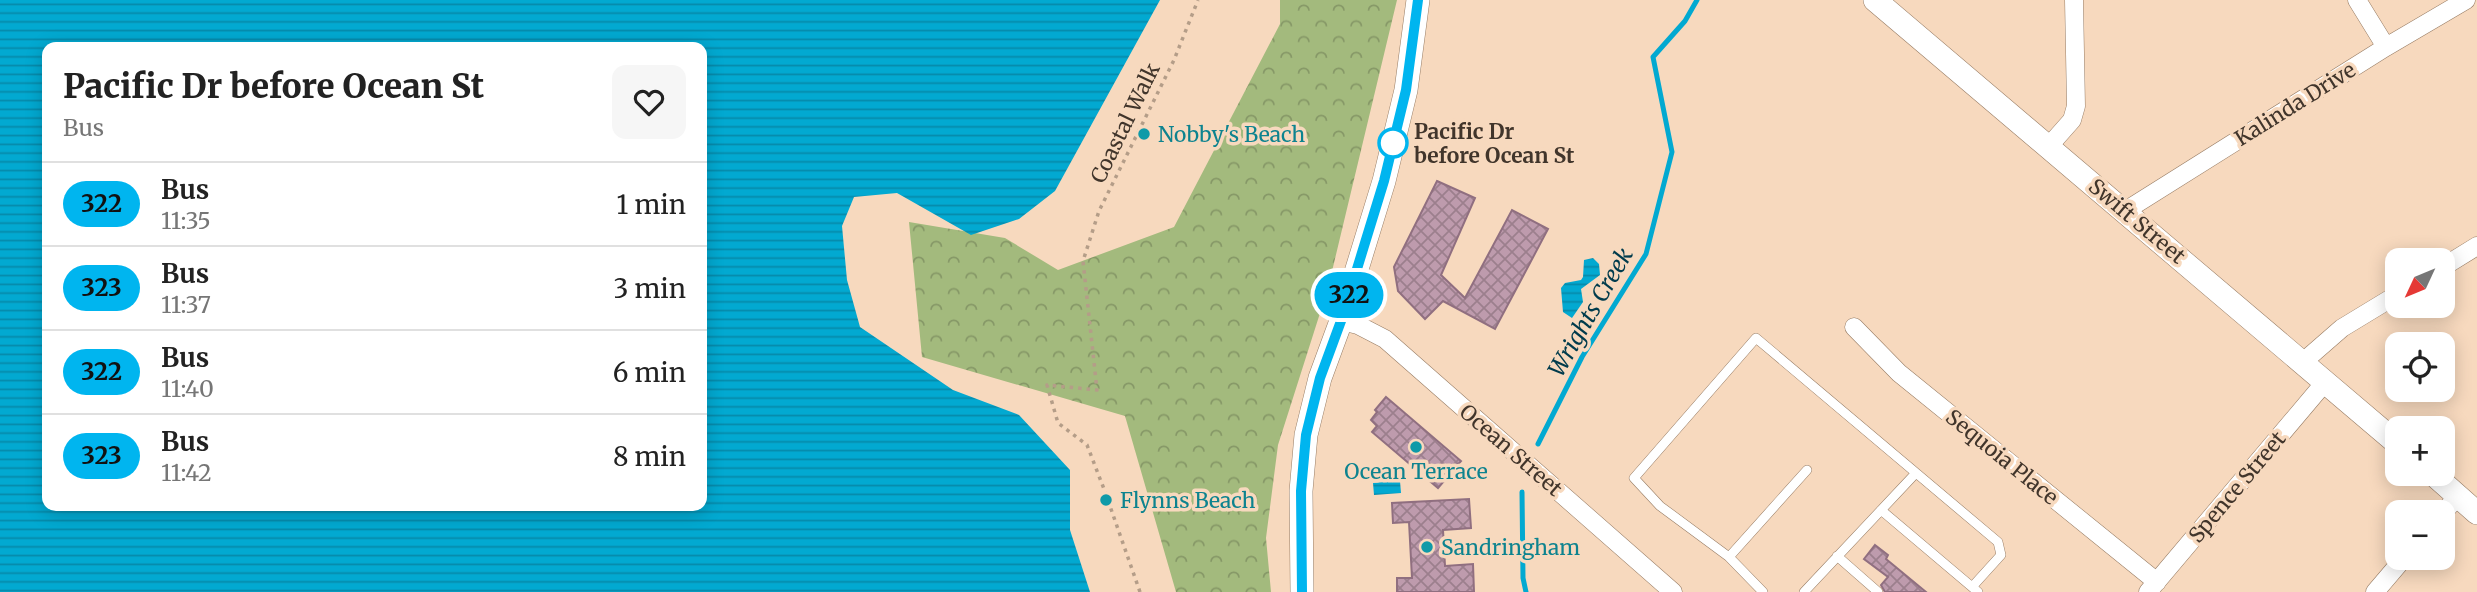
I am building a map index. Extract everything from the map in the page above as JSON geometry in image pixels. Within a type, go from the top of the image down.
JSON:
[{"type":"street","name":"Swift Street","points":[[1875,0],[2385,432]]},
{"type":"street","points":[[2049,146],[2072,120],[2077,106],[2074,0]]},
{"type":"street","points":[[2357,0],[2386,47]]},
{"type":"street","name":"Kalinda Drive","points":[[2125,211],[2386,47],[2466,0]]},
{"type":"street","points":[[1302,592],[1301,491],[1306,435],[1320,378],[1341,321],[1384,181],[1406,90],[1422,2]]},
{"type":"street","points":[[2455,260],[2477,246]]},
{"type":"street","points":[[2304,362],[2342,328],[2385,302]]},
{"type":"street","name":"Ocean Street","points":[[1341,321],[1358,325],[1385,339],[1673,592]]},
{"type":"street","name":"Sequoia Place","points":[[1854,327],[1899,373],[2152,587]]},
{"type":"street","name":"Spence Street","points":[[2152,587],[2326,381]]},
{"type":"street","points":[[2455,506],[2477,513]]},
{"type":"street","points":[[2375,592],[2394,570]]},
{"type":"lane","points":[[1763,592],[1728,557],[1660,506],[1634,478],[1756,338],[1998,542],[2001,555],[1975,589],[1881,510]]},
{"type":"lane","points":[[1728,557],[1807,470]]},
{"type":"lane","points":[[1804,592],[1915,474]]},
{"type":"lane","points":[[1837,556],[1878,592]]},
{"type":"path","name":"Coastal Walk","points":[[1140,592],[1087,445],[1058,423],[1047,385],[1097,390],[1083,261],[1099,211],[1174,60],[1198,0]]},
{"type":"green space","points":[[1280,0],[1397,0],[1328,288],[1278,445],[1266,538],[1271,592],[1176,592],[1125,416],[922,357],[909,222],[1005,238],[1058,270],[1174,227],[1280,24]]},
{"type":"water","points":[[0,0],[1160,0],[1055,191],[1019,219],[971,235],[897,193],[854,197],[842,226],[847,280],[860,327],[953,390],[1019,415],[1070,470],[1070,530],[1090,592],[0,592]]},
{"type":"water","points":[[1593,258],[1599,264],[1600,275],[1581,289],[1583,302],[1572,318],[1563,312],[1561,288],[1565,283],[1581,280],[1584,260]]},
{"type":"water","points":[[1400,481],[1401,493],[1374,495],[1373,483]]},
{"type":"building","points":[[1437,181],[1475,198],[1441,275],[1465,298],[1512,210],[1548,229],[1495,329],[1443,301],[1425,319],[1398,291],[1394,267]]},
{"type":"building","name":"Ocean Terrace","points":[[1386,397],[1461,461],[1438,488],[1372,432],[1377,426],[1371,420],[1377,412],[1375,410]]},
{"type":"building","name":"Sandringham","points":[[1469,499],[1471,528],[1443,530],[1445,566],[1473,564],[1474,592],[1397,592],[1397,578],[1412,578],[1409,522],[1393,523],[1392,503]]},
{"type":"building","points":[[1875,545],[1888,555],[1886,559],[1926,592],[1885,592],[1881,585],[1888,577],[1864,559]]},
{"type":"waterway","name":"Wrights Creek","points":[[1538,444],[1582,357],[1646,254],[1672,152],[1653,57],[1685,21],[1697,0]]},
{"type":"waterway","name":"Wrights Creek","points":[[1522,492],[1523,578],[1526,592]]},
{"type":"bus line","name":"322","points":[[1302,592],[1301,491],[1306,435],[1320,378],[1341,321],[1384,181],[1406,90],[1418,0]]},
{"type":"place","name":"Nobby's Beach","points":[[1144,134]]},
{"type":"place","name":"Pacific Dr before Ocean St","points":[[1393,143]]},
{"type":"place","name":"Ocean Terrace","points":[[1416,447]]},
{"type":"place","name":"Flynns Beach","points":[[1106,500]]},
{"type":"place","name":"Sandringham","points":[[1427,547]]}]
